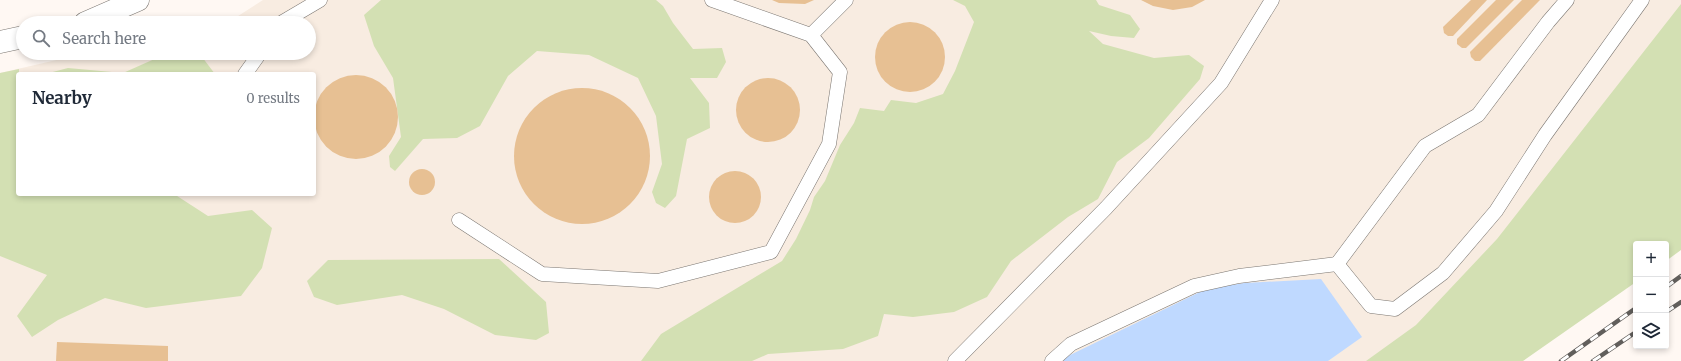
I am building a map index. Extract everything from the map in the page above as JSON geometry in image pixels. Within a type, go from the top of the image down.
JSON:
[{"type":"street","points":[[101,16],[138,0]]},
{"type":"street","points":[[0,42],[16,39]]},
{"type":"lane","points":[[293,16],[320,0]]},
{"type":"lane","points":[[459,220],[542,274],[658,281],[771,252],[829,144],[840,72],[811,35],[712,0]]},
{"type":"lane","points":[[811,35],[846,0]]},
{"type":"lane","points":[[955,361],[1106,208],[1221,83],[1272,0]]},
{"type":"lane","points":[[1052,361],[1071,344],[1194,286],[1239,276],[1337,264],[1425,146],[1478,115],[1548,22],[1567,0]]},
{"type":"lane","points":[[1337,264],[1371,306],[1395,310],[1444,273],[1496,212],[1545,135],[1642,0]]},
{"type":"lane","points":[[246,72],[255,60]]},
{"type":"shaded area","points":[[263,0],[1681,0],[1681,205],[1464,361],[0,361],[0,73],[57,60],[316,60],[316,16],[238,16]]},
{"type":"green space","points":[[381,0],[656,0],[663,6],[673,23],[693,49],[722,48],[726,62],[717,78],[690,78],[709,103],[710,128],[687,139],[676,196],[665,208],[656,203],[652,192],[662,164],[656,116],[638,78],[589,55],[537,51],[508,76],[480,126],[457,138],[423,139],[395,171],[390,167],[389,156],[401,137],[393,78],[374,46],[364,15]]},
{"type":"green space","points":[[953,0],[1096,0],[1099,5],[1130,15],[1140,29],[1134,38],[1111,36],[1089,31],[1103,44],[1154,58],[1189,55],[1204,66],[1200,79],[1149,138],[1117,162],[1098,199],[1068,217],[1011,261],[987,297],[954,312],[913,317],[884,314],[878,336],[843,349],[768,354],[752,361],[641,361],[661,334],[782,261],[796,239],[810,210],[814,197],[825,181],[840,145],[854,123],[860,108],[884,111],[891,100],[916,103],[943,94],[955,71],[974,22],[965,6]]},
{"type":"green space","points":[[1681,4],[1681,250],[1669,259],[1669,241],[1633,241],[1633,284],[1523,361],[1366,361],[1416,325],[1497,239]]},
{"type":"green space","points":[[152,60],[204,60],[213,72],[125,72]]},
{"type":"green space","points":[[68,68],[112,72],[53,72]]},
{"type":"green space","points":[[19,69],[19,72],[16,72],[16,196],[177,196],[208,216],[252,210],[272,228],[262,268],[241,296],[146,308],[105,298],[58,320],[32,337],[17,316],[47,275],[0,256],[0,73]]},
{"type":"green space","points":[[499,259],[546,302],[549,333],[536,340],[495,335],[444,309],[402,295],[337,305],[314,297],[307,281],[328,260]]},
{"type":"water","points":[[1321,279],[1362,337],[1328,361],[1063,361],[1068,356],[1206,289],[1244,283]]},
{"type":"building","points":[[772,0],[814,0],[805,4],[779,3]]},
{"type":"building","points":[[1141,0],[1205,0],[1192,7],[1173,10],[1153,6]]},
{"type":"building","points":[[1471,0],[1487,0],[1453,36],[1448,36],[1444,33],[1443,27]]},
{"type":"building","points":[[1496,0],[1514,0],[1466,48],[1462,48],[1457,44],[1457,39]]},
{"type":"building","points":[[1522,0],[1540,0],[1480,61],[1475,61],[1471,57],[1470,52]]},
{"type":"building","points":[[903,22],[917,22],[930,28],[939,37],[943,43],[945,57],[943,71],[935,82],[924,90],[917,92],[903,92],[896,90],[885,82],[877,71],[875,64],[875,50],[877,43],[885,32],[896,24]]},
{"type":"building","points":[[356,75],[372,78],[386,87],[395,101],[398,117],[395,133],[386,147],[372,156],[356,159],[340,156],[326,147],[317,133],[317,101],[326,87],[340,78]]},
{"type":"building","points":[[768,78],[780,80],[791,87],[798,98],[800,110],[798,122],[791,133],[780,140],[768,142],[756,140],[745,133],[738,122],[736,110],[738,98],[745,87],[756,80]]},
{"type":"building","points":[[575,88],[589,88],[608,93],[620,99],[635,113],[645,130],[649,143],[649,169],[645,182],[639,194],[625,209],[620,213],[602,221],[589,224],[575,224],[556,219],[544,213],[529,199],[525,194],[517,176],[514,163],[514,149],[519,130],[525,118],[539,103],[544,99],[562,91]]},
{"type":"building","points":[[422,169],[432,172],[435,182],[432,192],[422,195],[412,192],[409,182],[412,172]]},
{"type":"building","points":[[730,171],[740,171],[754,178],[761,192],[761,202],[754,216],[740,223],[730,223],[720,219],[713,212],[709,202],[709,192],[713,182],[720,175]]},
{"type":"building","points":[[57,342],[168,346],[168,361],[56,361]]},
{"type":"railway","points":[[1669,285],[1681,276]]},
{"type":"railway","points":[[1669,310],[1681,302]]},
{"type":"railway","points":[[1561,361],[1633,310]]},
{"type":"railway","points":[[1593,361],[1633,334]]}]
